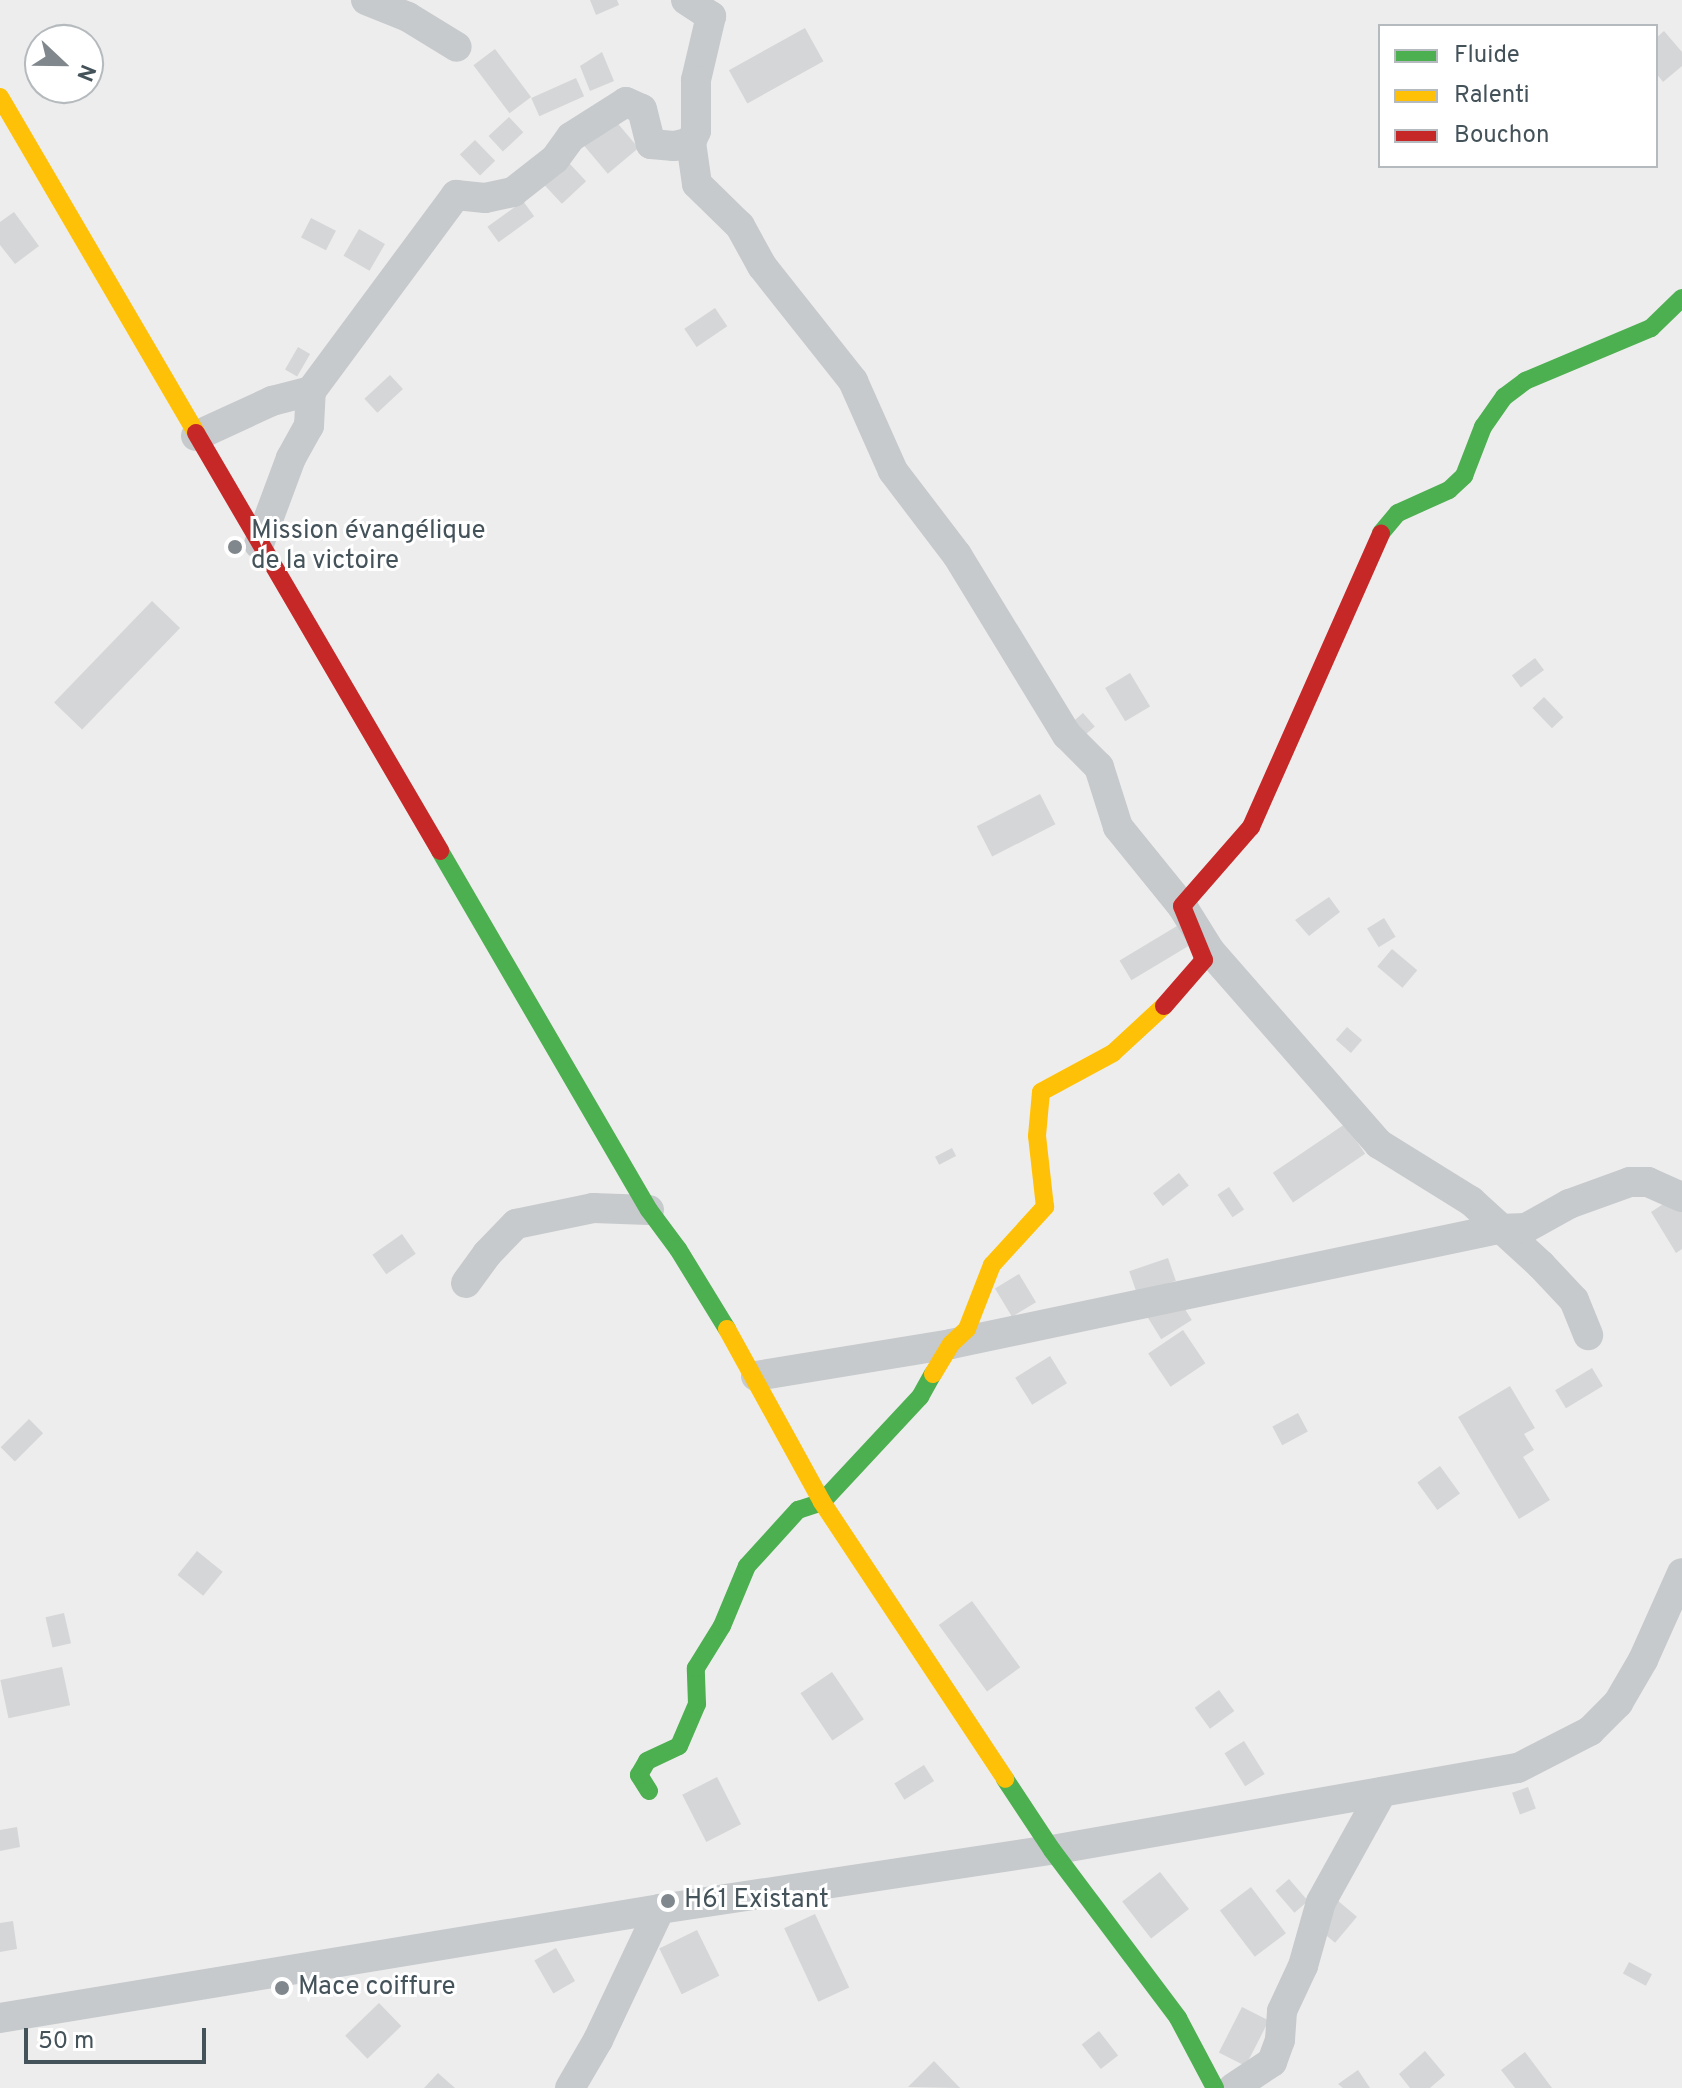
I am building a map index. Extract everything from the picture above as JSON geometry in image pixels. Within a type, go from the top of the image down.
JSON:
[{"type":"street","points":[[366,0],[408,17],[457,47]]},
{"type":"street","points":[[686,0],[715,8],[696,80],[696,131],[691,142],[697,184],[740,226],[762,266],[853,381],[893,471],[957,555],[1067,735],[1099,767],[1118,827],[1182,906],[1210,951],[1379,1144],[1471,1201],[1574,1300],[1588,1335]]},
{"type":"street","points":[[0,97],[649,1210],[756,1376],[811,1499],[1052,1850],[1178,2018],[1215,2088]]},
{"type":"street","points":[[259,544],[291,458],[309,426],[311,391],[456,195],[485,198],[513,192],[555,159],[571,137],[626,102],[642,109],[651,144],[691,142]]},
{"type":"street","points":[[1182,906],[1251,827],[1383,529],[1398,513],[1449,490],[1464,476],[1483,427],[1504,397],[1525,381],[1651,328],[1682,298]]},
{"type":"street","points":[[196,436],[272,401],[311,391]]},
{"type":"street","points":[[649,1791],[639,1775],[647,1761],[679,1746],[697,1704],[696,1668],[722,1626],[747,1566],[811,1499],[920,1397],[951,1344],[967,1329],[992,1265],[1045,1207],[1037,1136],[1041,1092],[1113,1053],[1150,1022],[1204,960],[1182,906]]},
{"type":"street","points":[[756,1376],[951,1344],[1498,1229],[1526,1228],[1569,1204],[1630,1182],[1648,1182],[1682,1197]]},
{"type":"street","points":[[466,1283],[487,1254],[516,1224],[593,1208],[649,1210]]},
{"type":"street","points":[[0,2018],[660,1909],[1052,1850],[1518,1768],[1590,1731],[1618,1703],[1643,1660],[1682,1573]]},
{"type":"street","points":[[1233,2088],[1272,2062],[1280,2040],[1282,2011],[1303,1966],[1321,1902],[1382,1792]]},
{"type":"street","points":[[570,2088],[598,2040],[660,1909]]},
{"type":"building","points":[[590,0],[617,0],[619,5],[596,15]]},
{"type":"building","points":[[805,28],[823,61],[747,103],[729,70]]},
{"type":"building","points":[[1664,31],[1682,52],[1682,66],[1663,82],[1658,76],[1658,36]]},
{"type":"building","points":[[495,49],[531,97],[510,113],[473,65]]},
{"type":"building","points":[[602,52],[614,81],[590,91],[580,66]]},
{"type":"building","points":[[576,78],[584,96],[539,116],[531,98]]},
{"type":"building","points":[[509,117],[523,132],[503,151],[489,136]]},
{"type":"building","points":[[614,119],[638,148],[608,174],[583,145]]},
{"type":"building","points":[[475,140],[495,161],[480,175],[460,155]]},
{"type":"building","points":[[569,163],[586,181],[562,204],[545,186]]},
{"type":"building","points":[[523,201],[534,216],[499,242],[487,227]]},
{"type":"building","points":[[14,212],[39,246],[15,264],[0,245],[0,222]]},
{"type":"building","points":[[311,218],[336,231],[326,250],[301,238]]},
{"type":"building","points":[[359,229],[385,244],[369,271],[344,256]]},
{"type":"building","points":[[715,308],[727,326],[697,347],[684,329]]},
{"type":"building","points":[[298,347],[310,354],[297,377],[285,370]]},
{"type":"building","points":[[390,375],[403,389],[377,413],[364,399]]},
{"type":"building","points":[[152,601],[180,628],[82,730],[54,702]]},
{"type":"building","points":[[1535,658],[1544,670],[1521,687],[1512,675]]},
{"type":"building","points":[[1130,673],[1150,706],[1125,721],[1105,688]]},
{"type":"building","points":[[1544,697],[1563,717],[1552,728],[1532,708]]},
{"type":"building","points":[[1083,713],[1095,727],[1079,740],[1067,727]]},
{"type":"building","points":[[1040,794],[1055,824],[992,857],[977,826]]},
{"type":"building","points":[[1329,897],[1340,912],[1309,936],[1295,920]]},
{"type":"building","points":[[1384,918],[1396,937],[1379,947],[1367,929]]},
{"type":"building","points":[[1177,926],[1189,946],[1131,980],[1120,961]]},
{"type":"building","points":[[1392,949],[1417,970],[1402,988],[1377,967]]},
{"type":"building","points":[[1347,1027],[1362,1040],[1351,1053],[1336,1040]]},
{"type":"building","points":[[1345,1124],[1365,1154],[1293,1202],[1273,1173]]},
{"type":"building","points":[[952,1148],[956,1156],[939,1165],[935,1157]]},
{"type":"building","points":[[1179,1173],[1189,1186],[1163,1206],[1153,1193]]},
{"type":"building","points":[[1229,1187],[1244,1209],[1232,1217],[1217,1195]]},
{"type":"building","points":[[1674,1197],[1682,1210],[1682,1249],[1676,1253],[1651,1212]]},
{"type":"building","points":[[402,1234],[416,1254],[386,1274],[373,1255]]},
{"type":"building","points":[[1168,1258],[1176,1281],[1137,1294],[1129,1271]]},
{"type":"building","points":[[1019,1274],[1036,1302],[1012,1317],[995,1288]]},
{"type":"building","points":[[1178,1298],[1192,1320],[1161,1339],[1147,1317]]},
{"type":"building","points":[[1183,1330],[1205,1363],[1171,1387],[1148,1353]]},
{"type":"building","points":[[1050,1356],[1067,1383],[1032,1405],[1015,1378]]},
{"type":"building","points":[[1592,1368],[1603,1386],[1566,1408],[1555,1390]]},
{"type":"building","points":[[1510,1386],[1535,1428],[1524,1434],[1534,1450],[1523,1457],[1550,1500],[1519,1519],[1458,1417]]},
{"type":"building","points":[[1298,1413],[1308,1432],[1282,1445],[1272,1427]]},
{"type":"building","points":[[29,1419],[43,1433],[15,1461],[1,1447]]},
{"type":"building","points":[[1440,1466],[1460,1494],[1437,1510],[1417,1482]]},
{"type":"building","points":[[197,1551],[223,1572],[203,1596],[177,1575]]},
{"type":"building","points":[[972,1601],[1020,1667],[987,1691],[939,1625]]},
{"type":"building","points":[[64,1613],[71,1643],[52,1647],[45,1617]]},
{"type":"building","points":[[62,1667],[70,1705],[8,1718],[0,1680]]},
{"type":"building","points":[[832,1672],[864,1719],[832,1741],[800,1693]]},
{"type":"building","points":[[1219,1690],[1234,1711],[1210,1729],[1195,1708]]},
{"type":"building","points":[[1244,1741],[1265,1774],[1245,1786],[1224,1753]]},
{"type":"building","points":[[924,1765],[934,1781],[904,1800],[894,1784]]},
{"type":"building","points":[[717,1777],[741,1824],[706,1842],[682,1795]]},
{"type":"building","points":[[1528,1787],[1536,1809],[1520,1814],[1512,1793]]},
{"type":"building","points":[[17,1827],[20,1847],[0,1851],[0,1830]]},
{"type":"building","points":[[1160,1872],[1189,1909],[1151,1939],[1122,1902]]},
{"type":"building","points":[[1289,1879],[1308,1901],[1294,1913],[1275,1891]]},
{"type":"building","points":[[1251,1887],[1286,1933],[1255,1957],[1220,1910]]},
{"type":"building","points":[[1337,1900],[1357,1917],[1335,1943],[1315,1926]]},
{"type":"building","points":[[815,1914],[849,1987],[818,2002],[784,1928]]},
{"type":"building","points":[[13,1921],[17,1949],[0,1952],[0,1923]]},
{"type":"building","points":[[697,1930],[719,1976],[682,1994],[659,1948]]},
{"type":"building","points":[[556,1948],[575,1981],[553,1993],[534,1960]]},
{"type":"building","points":[[1629,1962],[1652,1974],[1646,1986],[1623,1973]]},
{"type":"building","points":[[379,2003],[401,2026],[367,2059],[345,2036]]},
{"type":"building","points":[[1242,2007],[1269,2021],[1246,2066],[1219,2052]]},
{"type":"building","points":[[1099,2031],[1118,2055],[1101,2069],[1082,2045]]},
{"type":"building","points":[[1425,2051],[1445,2075],[1430,2088],[1410,2088],[1399,2074]]},
{"type":"building","points":[[1525,2052],[1552,2088],[1515,2088],[1501,2070]]},
{"type":"building","points":[[934,2061],[960,2088],[908,2087]]},
{"type":"building","points":[[1358,2070],[1370,2088],[1343,2088],[1338,2084]]},
{"type":"building","points":[[438,2073],[455,2088],[424,2088]]},
{"type":"traffic: fast","points":[[1381,533],[1398,513],[1449,490],[1464,476],[1483,427],[1504,397],[1525,381],[1651,328],[1682,298]]},
{"type":"traffic: fast","points":[[440,851],[649,1210],[678,1249],[727,1329]]},
{"type":"traffic: fast","points":[[649,1791],[639,1775],[647,1761],[679,1746],[697,1704],[696,1668],[722,1626],[747,1566],[798,1510],[822,1502],[920,1397],[933,1374]]},
{"type":"traffic: fast","points":[[1005,1779],[1052,1850],[1178,2018],[1215,2088]]},
{"type":"traffic: slow","points":[[0,97],[196,433]]},
{"type":"traffic: slow","points":[[933,1374],[951,1344],[967,1329],[992,1265],[1045,1207],[1037,1136],[1041,1092],[1113,1053],[1164,1006]]},
{"type":"traffic: slow","points":[[727,1329],[822,1502],[1005,1779]]},
{"type":"traffic: jam","points":[[196,433],[440,851]]},
{"type":"traffic: jam","points":[[1164,1006],[1204,960],[1182,906],[1251,827],[1381,533]]},
{"type":"place","name":"Mission évangélique de la victoire","points":[[235,547]]},
{"type":"place","name":"H61 Existant","points":[[668,1901]]},
{"type":"place","name":"Mace coiffure","points":[[282,1988]]}]
